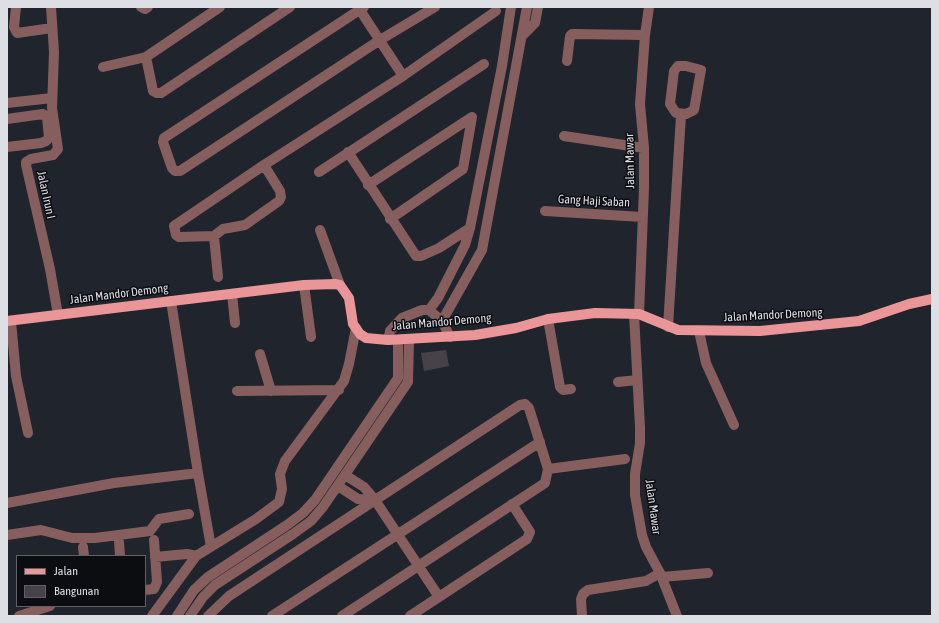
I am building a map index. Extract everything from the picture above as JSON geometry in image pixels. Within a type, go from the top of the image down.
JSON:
[{"type":"main road","name":"Jalan Mandor Demong","points":[[9,321],[232,294],[304,286],[340,284]]},
{"type":"main road","points":[[340,284],[349,298],[356,328]]},
{"type":"main road","name":"Jalan Mandor Demong","points":[[356,328],[366,338],[409,340],[488,333],[548,319],[595,313],[636,314],[668,327],[699,331],[760,331],[834,325],[859,321],[909,304],[932,299]]},
{"type":"street","points":[[16,7],[14,27],[17,33],[52,28]]},
{"type":"street","name":"Jalan Irun I","points":[[51,7],[54,52],[52,98],[58,149],[53,155],[32,159],[26,162],[26,165],[50,269],[58,314]]},
{"type":"street","points":[[141,7],[145,9],[148,7]]},
{"type":"street","points":[[103,67],[146,57],[220,7]]},
{"type":"street","points":[[146,57],[154,91],[157,93],[162,93],[290,7]]},
{"type":"street","points":[[403,76],[380,40],[361,8],[164,138],[163,142],[172,168],[175,171],[180,171],[380,40],[435,7]]},
{"type":"street","points":[[429,310],[438,298],[465,245],[470,228],[502,66],[511,7]]},
{"type":"street","points":[[442,321],[452,306],[482,250],[527,7]]},
{"type":"street","points":[[522,36],[535,23],[538,7]]},
{"type":"street","name":"Jalan Mawar","points":[[649,7],[645,35],[640,104],[644,148],[642,217],[636,314],[640,443],[635,474],[635,495],[642,535],[646,547],[661,575],[678,616]]},
{"type":"street","points":[[264,164],[280,190],[279,201],[245,225],[223,229],[214,236],[176,236],[174,226],[264,164],[403,76],[496,11]]},
{"type":"street","points":[[566,60],[570,36],[572,34],[645,35]]},
{"type":"street","points":[[319,172],[484,64]]},
{"type":"street","points":[[678,66],[699,68],[702,73],[694,110],[689,114],[681,114],[674,112],[670,104],[674,71],[678,66]]},
{"type":"street","points":[[7,103],[52,98]]},
{"type":"street","points":[[7,119],[43,114],[47,117],[49,138],[41,143],[7,147]]},
{"type":"street","points":[[668,327],[681,114]]},
{"type":"street","points":[[368,185],[472,117],[464,169],[390,219]]},
{"type":"street","points":[[564,136],[644,148]]},
{"type":"street","points":[[348,152],[390,219],[416,256],[419,257],[439,248],[470,228]]},
{"type":"street","name":"Gang Haji Saban","points":[[545,211],[642,217]]},
{"type":"street","points":[[320,230],[340,284]]},
{"type":"street","points":[[214,236],[218,277]]},
{"type":"street","points":[[304,286],[311,337]]},
{"type":"street","points":[[232,294],[235,323]]},
{"type":"street","points":[[438,298],[452,306]]},
{"type":"street","points":[[171,301],[211,547]]},
{"type":"street","points":[[177,616],[194,590],[208,577],[287,525],[303,513],[315,500],[398,378],[393,340],[390,331],[402,318],[412,312],[429,310],[442,321],[450,337]]},
{"type":"street","points":[[548,319],[560,387],[563,390],[571,390]]},
{"type":"street","points":[[9,321],[16,376],[28,433]]},
{"type":"street","points":[[152,616],[196,556],[256,519],[279,502],[282,489],[280,474],[284,461],[339,390],[347,371],[356,328]]},
{"type":"street","points":[[699,331],[706,363],[734,424]]},
{"type":"street","points":[[190,616],[203,597],[215,585],[310,521],[323,507],[408,382],[409,340]]},
{"type":"street","points":[[260,354],[271,391]]},
{"type":"street","points":[[618,382],[637,380]]},
{"type":"street","points":[[237,391],[339,390]]},
{"type":"street","points":[[208,616],[228,596],[520,405],[525,404],[529,408],[548,469],[545,483],[342,616]]},
{"type":"street","points":[[272,616],[540,442]]},
{"type":"street","points":[[548,469],[625,459]]},
{"type":"street","points":[[7,503],[114,483],[198,473]]},
{"type":"street","points":[[345,475],[364,487],[375,500],[439,597]]},
{"type":"street","points":[[338,486],[358,499],[375,500]]},
{"type":"street","points":[[410,616],[527,539],[530,532],[512,504]]},
{"type":"street","points":[[7,535],[41,530],[72,538],[94,538],[150,531],[159,519],[189,514]]},
{"type":"street","points":[[146,590],[154,589],[158,582],[154,540]]},
{"type":"street","points":[[119,542],[120,555]]},
{"type":"street","points":[[155,557],[187,554],[196,556]]},
{"type":"street","points":[[243,554],[248,563]]},
{"type":"street","points":[[582,616],[581,599],[583,594],[588,590],[646,581],[661,575],[708,573]]},
{"type":"street","points":[[146,596],[167,594]]},
{"type":"street","points":[[19,616],[47,607]]},
{"type":"building","points":[[446,350],[449,366],[424,371],[421,353]]}]
